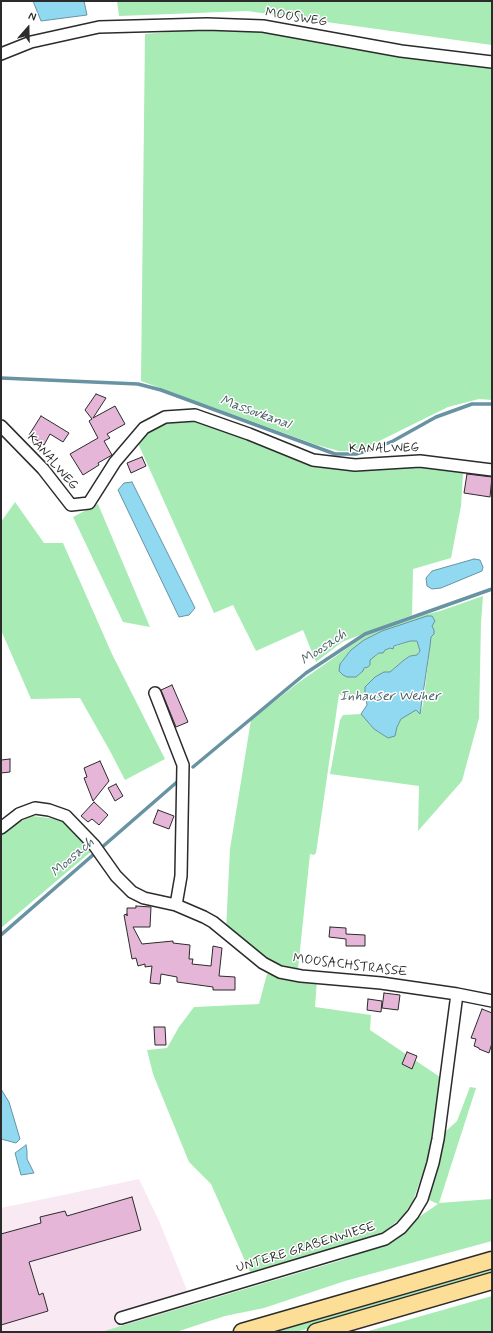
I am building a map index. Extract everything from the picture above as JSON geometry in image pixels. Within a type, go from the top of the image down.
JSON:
[{"type":"highway","points":[[242,1332],[492,1260]]},
{"type":"highway","points":[[316,1332],[492,1281]]},
{"type":"street","name":"MOOSWEG","points":[[1,54],[31,42],[99,27],[207,24],[263,26],[401,51],[492,62]]},
{"type":"street","name":"KANALWEG","points":[[1,426],[43,469],[71,505],[89,503],[115,462],[144,428],[165,417],[195,415],[249,434],[313,460],[355,465],[420,461],[492,470]]},
{"type":"street","points":[[155,693],[183,765],[181,876],[176,905]]},
{"type":"street","name":"MOOSACHSTRASSE","points":[[1,828],[19,814],[35,808],[49,810],[66,816],[94,846],[116,876],[132,892],[144,898],[176,905],[204,917],[213,922],[263,963],[280,972],[301,976],[381,984],[457,994],[492,1001]]},
{"type":"street","name":"UNTERE GRABENWIESE","points":[[121,1318],[385,1239],[401,1228],[413,1214],[422,1199],[433,1163],[438,1139],[457,994]]},
{"type":"shaded area","points":[[139,1179],[160,1223],[193,1305],[104,1332],[1,1332],[1,1208]]},
{"type":"green space","points":[[117,1],[492,1],[492,45],[247,11],[119,16]]},
{"type":"green space","points":[[250,25],[492,67],[492,400],[479,399],[448,407],[359,451],[339,451],[317,445],[141,381],[145,34]]},
{"type":"green space","points":[[193,417],[310,461],[427,466],[463,473],[461,506],[451,558],[413,569],[412,615],[342,642],[316,662],[303,630],[256,651],[233,605],[214,613],[137,441],[147,431],[168,420]]},
{"type":"green space","points":[[15,502],[44,543],[63,543],[112,654],[165,759],[125,780],[80,698],[31,699],[1,630],[1,522]]},
{"type":"green space","points":[[98,504],[150,627],[123,622],[73,517]]},
{"type":"green space","points":[[483,596],[479,718],[462,781],[418,831],[419,786],[330,774],[340,720],[343,715],[361,714],[374,729],[388,738],[396,732],[401,719],[416,710],[420,713],[423,705],[432,626],[427,616],[351,650],[340,664],[356,677],[363,671],[372,657],[375,657],[379,653],[383,653],[385,650],[410,641],[415,640],[419,644],[420,651],[417,655],[410,656],[390,672],[384,672],[365,687],[365,693],[356,699],[339,694],[316,853],[314,855],[310,854],[298,969],[278,964],[263,957],[226,930],[230,849],[251,720],[298,683],[366,635]]},
{"type":"green space","points":[[33,816],[64,820],[93,850],[1,928],[1,822],[6,828]]},
{"type":"green space","points":[[267,974],[317,980],[315,1007],[371,1015],[370,1030],[440,1077],[428,1158],[413,1201],[402,1217],[384,1232],[363,1240],[250,1272],[211,1184],[189,1162],[153,1074],[147,1050],[167,1048],[179,1027],[194,1007],[259,1004]]},
{"type":"green space","points":[[470,1087],[476,1088],[439,1203],[492,1199],[492,1241],[345,1281],[264,1308],[225,1316],[176,1332],[101,1332],[342,1260],[396,1240],[416,1219],[438,1204],[429,1200],[446,1131],[457,1121]]},
{"type":"green space","points":[[492,1270],[492,1276],[296,1332],[275,1332]]},
{"type":"green space","points":[[492,1296],[492,1332],[365,1332]]},
{"type":"water","points":[[33,1],[84,1],[87,15],[41,21]]},
{"type":"water","points":[[132,482],[195,608],[189,615],[179,617],[118,490],[124,483]]},
{"type":"water","points":[[474,559],[480,560],[483,567],[482,571],[441,588],[432,589],[427,586],[426,578],[432,571]]},
{"type":"water","name":"Inhauser Weiher","points":[[427,616],[432,616],[435,621],[432,626],[434,634],[431,637],[420,714],[416,710],[401,719],[395,736],[388,738],[374,729],[361,714],[367,705],[365,687],[375,677],[384,672],[390,672],[410,656],[417,655],[420,651],[417,641],[410,641],[394,646],[393,649],[390,648],[385,650],[383,653],[379,653],[370,660],[370,665],[364,668],[363,671],[356,677],[347,677],[343,675],[339,671],[340,664],[351,650],[364,640],[382,631]]},
{"type":"water","points":[[1,1089],[9,1102],[20,1139],[16,1143],[1,1139]]},
{"type":"water","points":[[26,1145],[27,1159],[34,1173],[21,1175],[15,1153]]},
{"type":"building","points":[[96,394],[106,398],[93,418],[115,406],[125,424],[107,434],[110,438],[104,441],[112,455],[98,463],[99,465],[83,475],[70,454],[98,438],[89,421],[92,419],[85,410]]},
{"type":"building","points":[[41,416],[69,433],[63,442],[50,434],[44,445],[29,435]]},
{"type":"building","points":[[142,457],[146,466],[131,473],[127,463]]},
{"type":"building","points":[[467,474],[492,477],[490,497],[464,493]]},
{"type":"building","points":[[172,685],[188,722],[176,727],[161,690]]},
{"type":"building","points":[[10,759],[10,772],[1,773],[1,760]]},
{"type":"building","points":[[100,761],[109,781],[93,801],[84,778],[87,777],[84,768]]},
{"type":"building","points":[[116,784],[123,796],[115,801],[108,788]]},
{"type":"building","points":[[94,802],[108,815],[99,825],[92,819],[88,822],[81,816]]},
{"type":"building","points":[[158,810],[174,816],[169,829],[153,823]]},
{"type":"building","points":[[136,906],[151,907],[150,927],[133,927],[142,944],[173,941],[173,943],[190,945],[189,959],[193,959],[192,964],[211,966],[213,946],[222,948],[219,976],[235,977],[235,990],[213,990],[213,987],[177,982],[177,977],[161,974],[160,984],[150,983],[152,966],[145,967],[145,964],[138,966],[136,958],[132,959],[124,915],[127,914],[127,908],[136,908]]},
{"type":"building","points":[[330,927],[346,928],[346,934],[365,935],[365,946],[346,946],[346,939],[329,937]]},
{"type":"building","points":[[384,993],[400,995],[398,1010],[382,1008]]},
{"type":"building","points":[[368,999],[382,1001],[381,1012],[367,1010]]},
{"type":"building","points":[[482,1009],[492,1013],[492,1043],[489,1053],[474,1046],[476,1039],[471,1038]]},
{"type":"building","points":[[154,1027],[165,1027],[166,1045],[155,1045]]},
{"type":"building","points":[[407,1052],[417,1056],[412,1069],[402,1064]]},
{"type":"building","points":[[132,1197],[141,1230],[29,1262],[39,1295],[43,1293],[48,1311],[1,1325],[1,1234],[41,1223],[40,1217],[65,1211],[67,1216]]},
{"type":"waterway","name":"Massovkanal","points":[[1,378],[138,384],[161,390],[335,454],[356,454],[376,448],[393,441],[436,417],[472,404],[492,404]]},
{"type":"waterway","name":"Moosach","points":[[193,767],[306,673],[365,634],[492,589]]},
{"type":"waterway","name":"Moosach","points":[[1,935],[177,782]]}]
